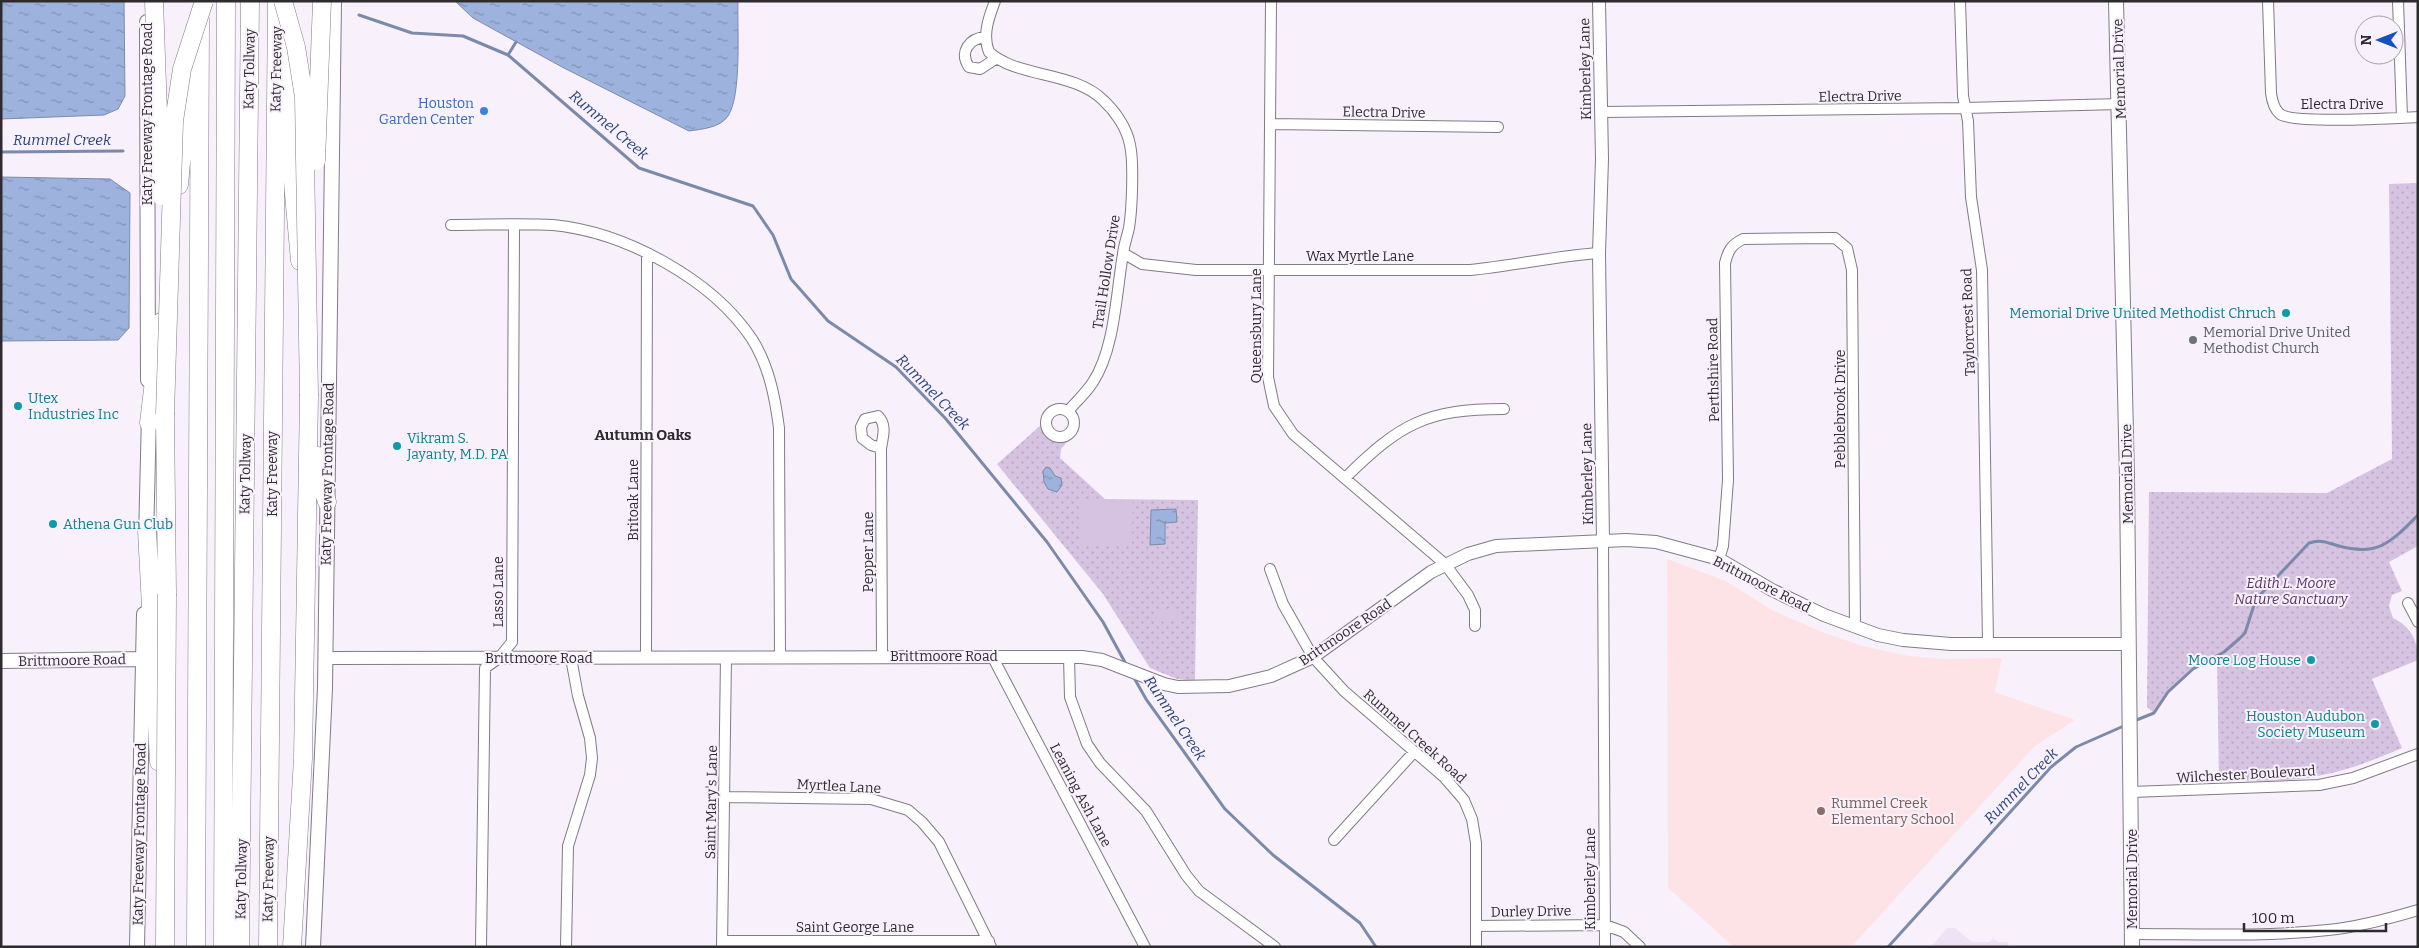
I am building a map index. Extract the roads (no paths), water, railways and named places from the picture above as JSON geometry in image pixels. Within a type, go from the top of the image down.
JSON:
[{"type":"highway","points":[[154,1],[165,414],[167,594],[165,947]]},
{"type":"highway","points":[[149,423],[183,152],[198,1]]},
{"type":"highway","points":[[196,947],[198,1]]},
{"type":"highway","points":[[165,414],[174,121],[182,69],[204,1]]},
{"type":"highway","name":"Katy Tollway","points":[[222,947],[226,1]]},
{"type":"highway","name":"Katy Tollway","points":[[240,947],[250,1]]},
{"type":"highway","name":"Katy Freeway","points":[[268,947],[277,1]]},
{"type":"highway","points":[[283,1],[299,62],[304,106],[309,396]]},
{"type":"highway","points":[[283,1],[294,194],[319,474],[327,502]]},
{"type":"highway","points":[[292,947],[303,758],[309,396],[322,1]]},
{"type":"highway","points":[[147,530],[152,658],[172,947]]},
{"type":"main road","name":"Katy Freeway Frontage Road","points":[[137,947],[149,423],[146,1]]},
{"type":"main road","name":"Katy Freeway Frontage Road","points":[[313,947],[323,754],[334,1]]},
{"type":"main road","name":"Memorial Drive","points":[[2116,1],[2120,104],[2131,750],[2132,940]]},
{"type":"main road","name":"Brittmoore Road","points":[[1,661],[143,659]]},
{"type":"street","points":[[986,37],[975,39],[969,44],[965,52],[965,61],[969,67],[980,69],[997,58],[989,52],[986,37],[995,1]]},
{"type":"street","name":"Queensbury Lane","points":[[1271,1],[1268,377],[1274,406],[1293,434],[1346,477],[1445,564],[1468,595],[1475,610],[1475,626]]},
{"type":"street","name":"Kimberley Lane","points":[[1599,1],[1602,159],[1599,253],[1605,947]]},
{"type":"street","name":"Taylorcrest Road","points":[[1960,1],[1963,96],[1971,197],[1982,270],[1988,643]]},
{"type":"street","name":"Electra Drive","points":[[2268,1],[2273,104],[2280,114],[2289,118],[2418,117]]},
{"type":"street","points":[[2398,1],[2402,118]]},
{"type":"street","name":"Trail Hollow Drive","points":[[997,58],[1075,83],[1092,91],[1103,99],[1116,115],[1125,130],[1130,145],[1129,227],[1123,253],[1116,308],[1107,349],[1093,382],[1068,411]]},
{"type":"street","name":"Electra Drive","points":[[1601,112],[1965,108],[2120,104]]},
{"type":"street","name":"Electra Drive","points":[[1270,124],[1498,127]]},
{"type":"street","points":[[451,225],[554,226],[600,235],[647,253],[711,294],[752,339],[769,377],[775,396],[779,428],[780,657]]},
{"type":"street","name":"Lasso Lane","points":[[481,947],[485,668],[499,658],[512,642],[514,226]]},
{"type":"street","name":"Perthshire Road","points":[[1719,559],[1723,546],[1728,480],[1725,263],[1731,248],[1743,239],[1794,238]]},
{"type":"street","name":"Pebblebrook Drive","points":[[1794,238],[1834,238],[1847,248],[1851,258],[1855,627]]},
{"type":"street","name":"Britoak Lane","points":[[646,657],[647,253]]},
{"type":"street","name":"Wax Myrtle Lane","points":[[1123,253],[1142,264],[1196,270],[1470,270],[1502,267],[1561,255],[1599,253]]},
{"type":"street","points":[[1346,477],[1378,446],[1397,432],[1423,419],[1477,409],[1504,409]]},
{"type":"street","name":"Pepper Lane","points":[[881,448],[882,656]]},
{"type":"street","name":"Brittmoore Road","points":[[325,658],[1069,657],[1102,660],[1164,684],[1178,687],[1207,688],[1272,676],[1313,657],[1445,564],[1496,546],[1602,540],[1656,542],[1719,559],[1772,590],[1855,627],[1903,640],[1931,643],[2129,644]]},
{"type":"street","name":"Rummel Creek Road","points":[[1270,569],[1283,604],[1313,657],[1344,691],[1444,777],[1464,800],[1472,819],[1476,843],[1476,947]]},
{"type":"street","points":[[2408,603],[2418,622]]},
{"type":"street","name":"Leaning Ash Lane","points":[[992,656],[1144,947]]},
{"type":"street","name":"Saint Mary's Lane","points":[[722,944],[726,657]]},
{"type":"street","points":[[1069,657],[1070,697],[1087,744],[1100,763],[1146,811],[1186,875],[1200,891],[1275,947]]},
{"type":"street","points":[[566,947],[568,846],[590,776],[592,758],[590,738],[578,696],[571,658]]},
{"type":"street","points":[[1334,840],[1414,752]]},
{"type":"street","name":"Wilchester Boulevard","points":[[2131,792],[2319,785],[2361,775],[2418,754]]},
{"type":"street","name":"Myrtlea Lane","points":[[725,796],[871,799],[908,810],[922,822],[939,842],[990,944]]},
{"type":"street","points":[[2132,940],[2330,930],[2381,921],[2418,910]]},
{"type":"street","name":"Durley Drive","points":[[1476,926],[1605,925],[1624,932],[1640,947]]},
{"type":"street","name":"Saint George Lane","points":[[722,944],[990,944]]},
{"type":"water","points":[[1,1],[124,1],[125,96],[118,109],[104,115],[1,119]]},
{"type":"water","points":[[455,1],[738,1],[737,78],[732,106],[728,116],[725,120],[710,127],[689,131],[562,67],[473,18]]},
{"type":"water","points":[[1,177],[110,179],[130,193],[129,328],[118,340],[1,341]]},
{"type":"water","points":[[1046,467],[1050,468],[1055,476],[1061,478],[1062,485],[1057,492],[1048,489],[1044,482],[1043,471]]},
{"type":"water","points":[[1176,509],[1177,522],[1165,523],[1165,544],[1150,545],[1151,510]]},
{"type":"waterway","name":"Rummel Creek","points":[[359,15],[412,33],[463,36],[508,55],[639,168],[753,206],[773,235],[791,279],[828,321],[896,367],[946,419],[1047,542],[1103,622],[1127,666]]},
{"type":"waterway","points":[[508,55],[516,42]]},
{"type":"waterway","name":"Rummel Creek","points":[[1,152],[123,151]]},
{"type":"waterway","name":"Rummel Creek","points":[[2134,721],[2154,713],[2168,692],[2193,669],[2224,652],[2245,633],[2255,602],[2309,543],[2321,541],[2353,549],[2375,548],[2392,539],[2418,515]]},
{"type":"waterway","name":"Rummel Creek","points":[[1133,676],[1146,699],[1225,809],[1273,855],[1360,923],[1376,947]]},
{"type":"waterway","name":"Rummel Creek","points":[[1888,947],[2051,767],[2076,747],[2126,725]]},
{"type":"place","name":"Houston Garden Center","points":[[484,111]]},
{"type":"place","name":"Memorial Drive United Methodist Chruch","points":[[2286,313]]},
{"type":"place","name":"Memorial Drive United Methodist Church","points":[[2193,340]]},
{"type":"place","name":"Utex Industries Inc","points":[[18,406]]},
{"type":"place","name":"Vikram S. Jayanty, M.D. PA","points":[[397,446]]},
{"type":"place","name":"Athena Gun Club","points":[[53,524]]},
{"type":"place","name":"Moore Log House","points":[[2311,660]]},
{"type":"place","name":"Houston Audubon Society Museum","points":[[2375,724]]},
{"type":"place","name":"Rummel Creek Elementary School","points":[[1821,811]]},
{"type":"district","name":"Autumn Oaks","points":[[643,435]]},
{"type":"park label","name":"Edith L. Moore Nature Sanctuary","points":[[2291,592]]}]
